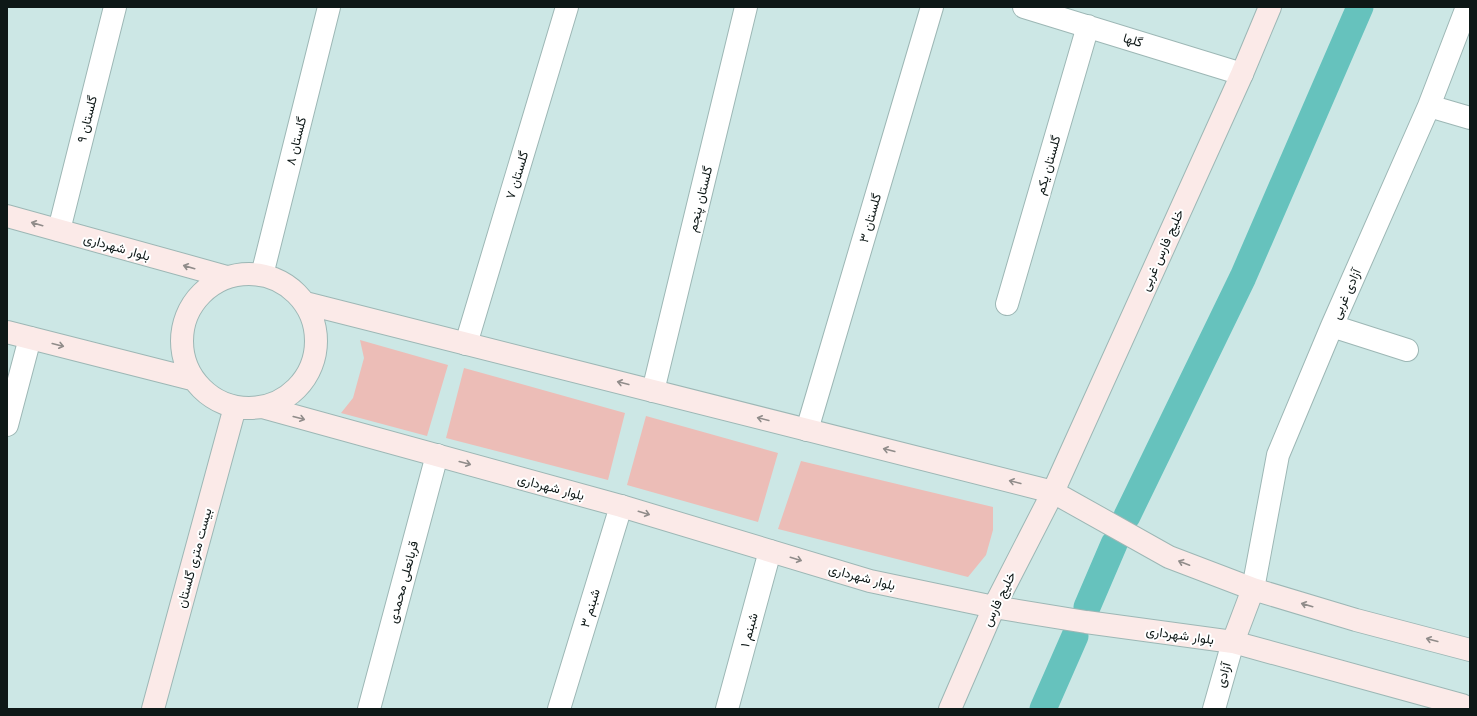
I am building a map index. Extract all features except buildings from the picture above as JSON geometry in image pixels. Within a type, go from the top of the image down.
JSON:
[{"type":"main road","name":"خلیج فارس غربی","points":[[1053,492],[1242,74],[1270,7]]},
{"type":"main road","name":"بلوار شهرداری","points":[[7,216],[227,277]]},
{"type":"main road","points":[[244,274],[262,275],[279,280],[293,290],[305,303],[314,323],[316,345],[311,366],[299,385],[282,399],[262,407],[235,407],[218,402],[204,392],[192,379],[184,360],[181,338],[185,318],[196,299],[211,285],[227,277],[244,274]]},
{"type":"main road","points":[[305,303],[1053,492],[1169,557],[1253,590],[1356,620],[1470,650]]},
{"type":"main road","points":[[7,332],[192,379]]},
{"type":"main road","name":"بیست متری گلستان","points":[[153,709],[235,407]]},
{"type":"main road","name":"بلوار شهرداری","points":[[262,407],[621,506],[870,581],[994,607],[1086,622],[1233,642],[1464,708]]},
{"type":"main road","name":"خلیج فارس","points":[[950,709],[994,607],[1053,492]]},
{"type":"main road","points":[[1233,642],[1253,590]]},
{"type":"street","name":"گلستان ۹","points":[[59,230],[115,7]]},
{"type":"street","name":"گلستان ۸","points":[[262,275],[329,7]]},
{"type":"street","name":"گلستان ۷","points":[[466,344],[567,7]]},
{"type":"street","name":"گلستان پنجم","points":[[653,391],[746,7]]},
{"type":"street","name":"گلستان ۳","points":[[807,430],[932,7]]},
{"type":"street","name":"آزادی غربی","points":[[1253,590],[1278,455],[1332,326],[1430,106],[1467,7]]},
{"type":"street","name":"گلها","points":[[1035,8],[1242,74]]},
{"type":"street","name":"گلستان یکم","points":[[1007,304],[1088,26]]},
{"type":"street","points":[[1430,106],[1470,118]]},
{"type":"street","points":[[1332,326],[1407,350]]},
{"type":"street","points":[[7,425],[30,338]]},
{"type":"street","name":"قربانعلی محمدی","points":[[369,709],[437,455]]},
{"type":"street","name":"شبنم ۳","points":[[559,709],[621,506]]},
{"type":"street","name":"شبنم ۱","points":[[727,709],[770,551]]},
{"type":"street","name":"آزادی","points":[[1214,709],[1233,642]]},
{"type":"shaded area","points":[[360,340],[448,365],[427,436],[341,413],[353,398],[364,358]]},
{"type":"shaded area","points":[[464,368],[625,413],[608,480],[446,438]]},
{"type":"shaded area","points":[[646,416],[778,453],[758,522],[627,485]]},
{"type":"shaded area","points":[[801,461],[993,507],[993,530],[986,555],[968,577],[778,529]]},
{"type":"waterway","points":[[1127,516],[1243,277],[1360,7]]},
{"type":"waterway","points":[[1087,607],[1114,544]]},
{"type":"waterway","points":[[1043,709],[1075,636]]}]
